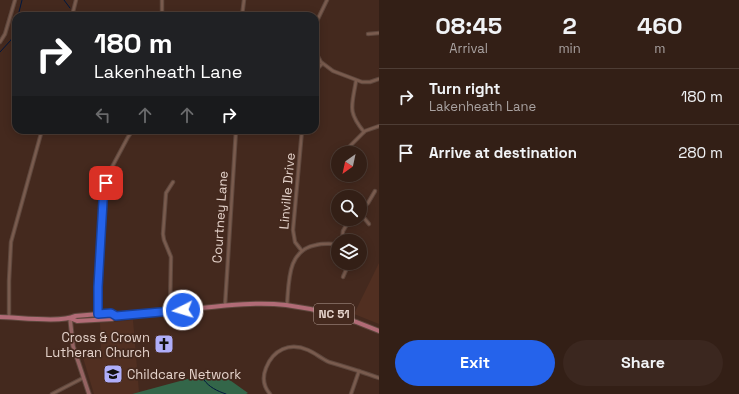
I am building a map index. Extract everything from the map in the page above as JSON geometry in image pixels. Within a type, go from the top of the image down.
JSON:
[{"type":"main road","name":"NC 51","points":[[70,318],[76,321],[112,319],[116,316],[225,306],[260,304],[287,305],[313,309],[339,316],[379,332]]},
{"type":"main road","name":"NC 51","points":[[0,317],[70,318],[75,316],[111,313],[116,316]]},
{"type":"main road","points":[[70,318],[73,346],[89,394]]},
{"type":"street","points":[[0,42],[5,34],[15,0]]},
{"type":"street","points":[[73,12],[76,0]]},
{"type":"street","points":[[162,0],[162,12]]},
{"type":"street","points":[[242,12],[244,0]]},
{"type":"street","points":[[319,17],[327,0]]},
{"type":"street","points":[[368,34],[379,33]]},
{"type":"street","points":[[319,58],[322,64],[333,71],[356,81],[365,83],[379,79]]},
{"type":"street","points":[[319,67],[322,64]]},
{"type":"street","points":[[356,81],[352,103],[352,114],[364,132]]},
{"type":"street","points":[[350,146],[364,132],[379,126]]},
{"type":"street","points":[[9,317],[8,302],[11,242],[41,134]]},
{"type":"street","points":[[98,314],[98,287],[104,189],[112,168],[130,134]]},
{"type":"street","name":"Courtney Lane","points":[[225,306],[236,134]]},
{"type":"street","name":"Linville Drive","points":[[302,134],[293,230],[295,242],[302,251]]},
{"type":"street","points":[[170,311],[171,257],[163,234],[166,193],[173,182]]},
{"type":"street","points":[[367,205],[375,191]]},
{"type":"street","points":[[287,305],[292,264],[296,256],[302,251],[316,245],[331,244]]},
{"type":"street","points":[[343,277],[346,270]]},
{"type":"street","points":[[270,394],[264,384],[264,375],[272,356],[284,349],[293,347],[305,349],[327,361],[379,378]]},
{"type":"street","points":[[351,394],[359,371]]},
{"type":"street","points":[[52,394],[83,378]]},
{"type":"shaded area","points":[[379,263],[379,324],[354,314]]},
{"type":"shaded area","name":"Childcare Network","points":[[133,320],[139,392],[132,394],[94,394],[81,351],[101,348],[100,323]]},
{"type":"green space","points":[[217,371],[248,393],[132,394]]},
{"type":"waterway","points":[[19,12],[22,0]]},
{"type":"waterway","points":[[64,0],[70,8]]},
{"type":"waterway","points":[[0,52],[12,37]]},
{"type":"waterway","points":[[204,380],[208,385],[219,392],[226,394]]},
{"type":"place","name":"Cross & Crown Lutheran Church","points":[[164,344]]},
{"type":"place","name":"Childcare Network","points":[[113,374]]},
{"type":"route","points":[[106,183],[103,201],[98,314],[111,313],[116,316],[183,310]]}]
